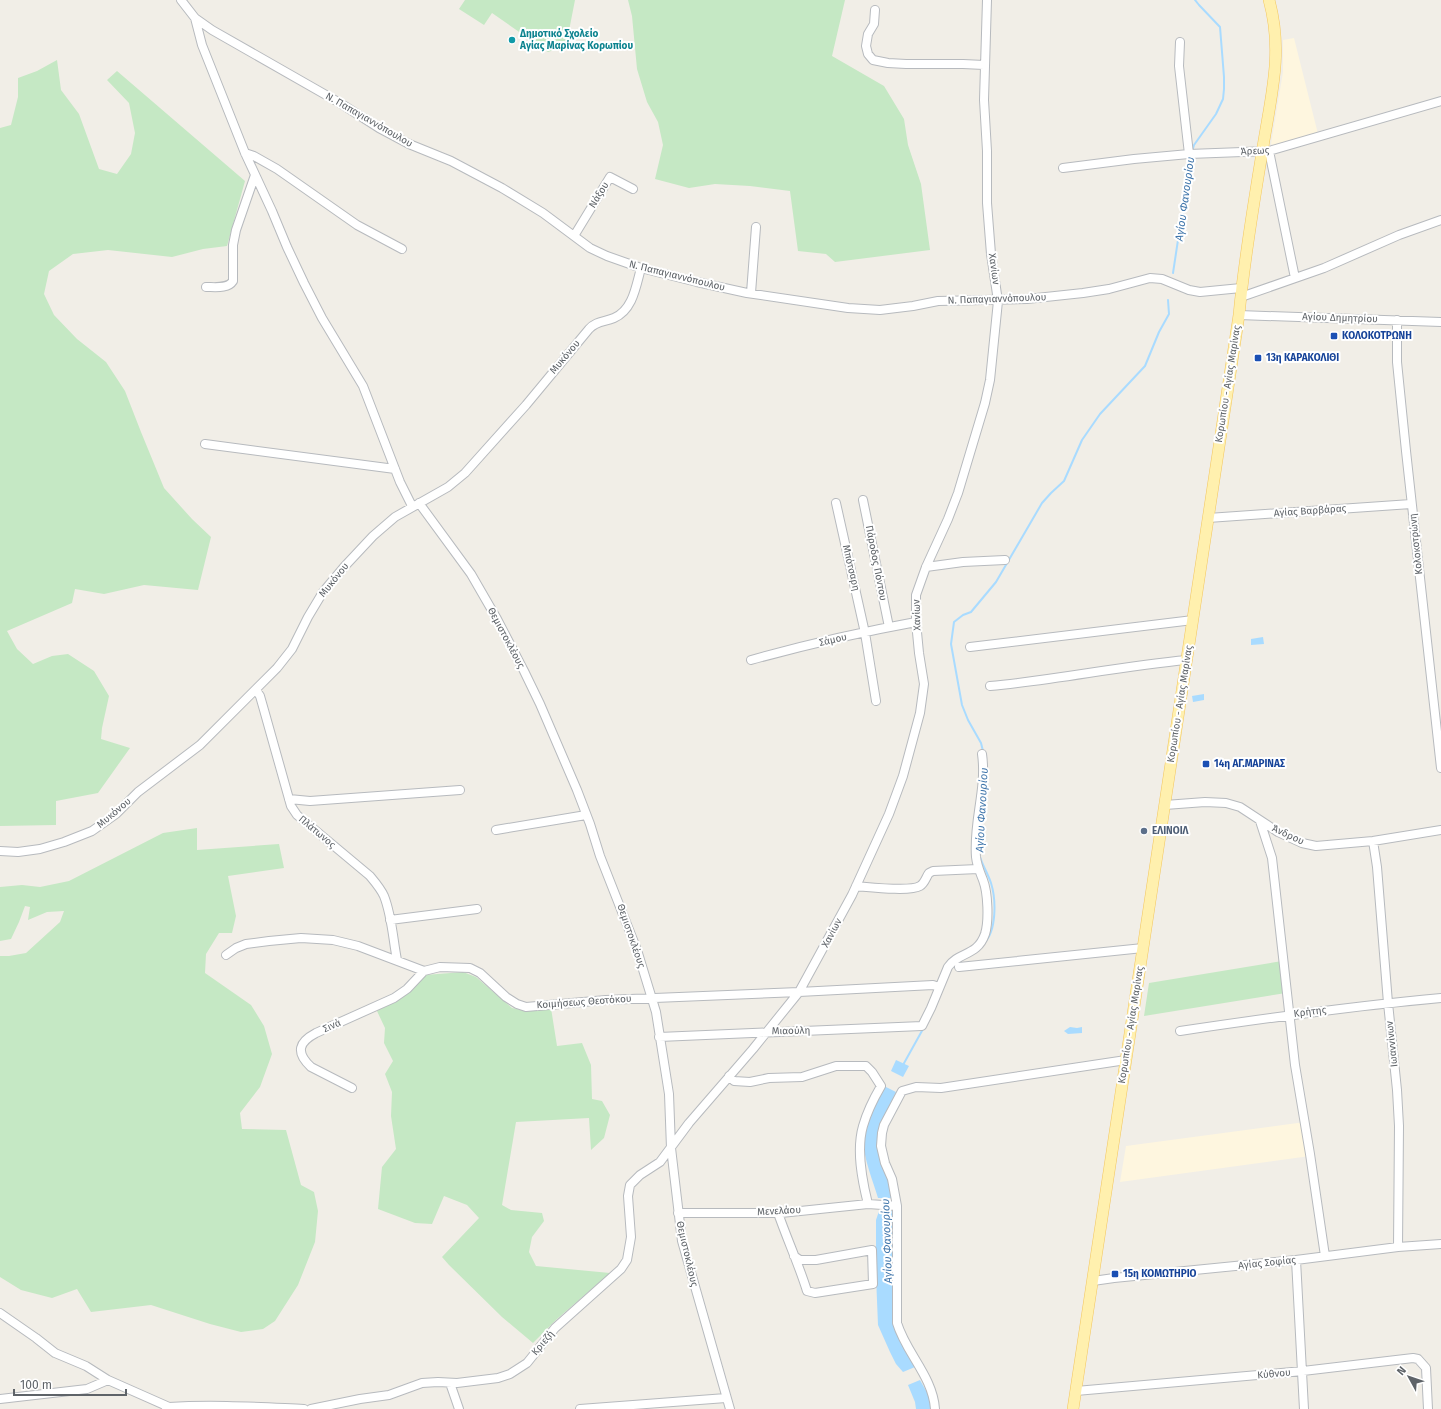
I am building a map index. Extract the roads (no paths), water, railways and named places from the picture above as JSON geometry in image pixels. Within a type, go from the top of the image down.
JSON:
[{"type":"main road","name":"Κορωπίου - Αγίας Μαρίνας","points":[[1073,1409],[1239,315],[1241,293],[1266,151],[1277,55],[1274,16],[1269,0]]},
{"type":"street","name":"Ν. Παπαγιαννόπουλου","points":[[181,0],[195,18],[223,36],[340,103],[379,128],[409,144],[452,161],[502,188],[543,213],[590,248],[607,256],[641,268],[697,282],[751,293],[848,308],[880,310],[938,301],[998,301],[1084,293],[1109,289],[1150,278],[1162,279],[1189,290],[1200,292],[1241,293],[1295,278],[1324,268],[1399,235],[1441,220]]},
{"type":"street","name":"Χανίων","points":[[671,1148],[689,1123],[707,1104],[799,992],[829,939],[856,886],[889,814],[903,776],[920,713],[924,684],[916,622],[916,595],[926,567],[958,493],[985,403],[990,380],[998,301],[991,254],[987,203],[984,65],[987,0]]},
{"type":"street","points":[[875,10],[874,24],[868,34],[866,46],[868,54],[873,60],[906,64],[984,65]]},
{"type":"street","name":"Θεμιστοκλέους","points":[[195,18],[202,45],[245,153],[304,283],[322,318],[363,386],[400,482],[415,505],[459,557],[497,619],[540,704],[577,790],[600,856],[633,939],[656,1012],[669,1094],[671,1148],[682,1241],[730,1409]]},
{"type":"street","points":[[1180,42],[1179,66],[1193,154]]},
{"type":"street","name":"Άρεως","points":[[1063,168],[1134,159],[1193,154],[1266,151],[1441,101]]},
{"type":"street","points":[[1266,151],[1295,278]]},
{"type":"street","points":[[245,153],[254,156],[277,169],[357,225],[402,249]]},
{"type":"street","points":[[206,287],[226,286],[230,285],[233,281],[233,245],[236,230],[255,175]]},
{"type":"street","name":"Νάξου","points":[[574,236],[610,176],[633,189]]},
{"type":"street","points":[[751,293],[756,227]]},
{"type":"street","name":"Μυκόνου","points":[[0,851],[18,852],[40,849],[64,842],[92,831],[116,814],[138,792],[200,745],[277,668],[292,649],[308,617],[323,592],[373,536],[395,517],[448,487],[465,473],[526,405],[593,324],[615,318],[626,309],[634,293],[641,268]]},
{"type":"street","name":"Αγίου Δημητρίου","points":[[1239,315],[1441,322]]},
{"type":"street","name":"Κολοκοτρώνη","points":[[1397,320],[1397,362],[1411,504],[1441,768]]},
{"type":"street","points":[[205,444],[395,469]]},
{"type":"street","name":"Πάροδος Πόντου","points":[[863,500],[889,627]]},
{"type":"street","name":"Μπότσαρη","points":[[836,503],[865,633],[876,701]]},
{"type":"street","name":"Αγίας Βαρβάρας","points":[[1208,518],[1411,504]]},
{"type":"street","points":[[926,567],[963,562],[1005,560]]},
{"type":"street","points":[[970,647],[1193,620]]},
{"type":"street","name":"Σάμου","points":[[751,660],[795,648],[916,622]]},
{"type":"street","points":[[990,686],[1030,682],[1119,668],[1187,660]]},
{"type":"street","name":"Πλάτωνος","points":[[256,690],[260,696],[291,806],[297,816],[370,876],[384,896],[397,960]]},
{"type":"street","points":[[939,987],[952,961],[978,947],[985,935],[988,922],[988,909],[984,881],[978,869],[976,856],[978,818],[984,786],[982,754]]},
{"type":"street","points":[[289,799],[310,801],[460,790]]},
{"type":"street","points":[[297,816],[299,807],[310,801]]},
{"type":"street","name":"Άνδρου","points":[[1165,805],[1226,802],[1240,807],[1260,821],[1290,838],[1302,843],[1316,846],[1373,841],[1441,830]]},
{"type":"street","points":[[496,830],[586,815]]},
{"type":"street","points":[[1260,821],[1272,858],[1295,1065],[1325,1256]]},
{"type":"street","name":"Ιωαννίνων","points":[[1373,841],[1377,866],[1388,1003],[1397,1090],[1399,1126],[1398,1247]]},
{"type":"street","points":[[856,886],[904,889],[915,888],[920,886],[924,882],[926,876],[933,871],[978,869]]},
{"type":"street","points":[[390,920],[477,909]]},
{"type":"street","points":[[226,955],[236,948],[246,944],[302,938],[333,940],[358,946],[424,971]]},
{"type":"street","points":[[959,967],[1143,948]]},
{"type":"street","name":"Κοιμήσεως Θεοτόκου","points":[[424,971],[440,967],[470,968],[480,973],[517,1004],[526,1007],[606,1000],[933,985],[939,987]]},
{"type":"street","name":"Σινά","points":[[352,1088],[310,1067],[302,1056],[301,1050],[304,1041],[316,1033],[394,998],[407,989],[424,971]]},
{"type":"street","name":"Μιαούλη","points":[[659,1036],[922,1026],[939,987]]},
{"type":"street","name":"Κρήτης","points":[[1180,1031],[1289,1015],[1441,998]]},
{"type":"street","points":[[935,1409],[932,1392],[897,1324],[892,1179],[885,1163],[881,1146],[884,1125],[902,1091],[916,1087],[942,1088],[967,1085],[996,1079],[1126,1060]]},
{"type":"street","points":[[729,1076],[734,1082],[750,1082],[774,1078],[802,1077],[836,1066],[866,1066],[881,1086],[866,1116],[861,1135],[860,1153],[864,1190],[868,1204]]},
{"type":"street","name":"Κριεζή","points":[[311,1409],[390,1395],[422,1383],[457,1383],[498,1378],[510,1374],[527,1363],[555,1328],[621,1268],[627,1260],[631,1237],[628,1196],[630,1185],[640,1175],[660,1162],[671,1148]]},
{"type":"street","name":"Μενελάου","points":[[678,1213],[778,1213],[868,1204],[894,1206]]},
{"type":"street","points":[[778,1213],[794,1256],[800,1266],[810,1293],[872,1284],[872,1250],[816,1260],[800,1260],[794,1256]]},
{"type":"street","name":"Αγίας Σοφίας","points":[[1093,1281],[1296,1260],[1398,1247],[1441,1244]]},
{"type":"street","points":[[1296,1260],[1304,1409]]},
{"type":"street","points":[[0,1313],[55,1353],[86,1366],[108,1380],[168,1408],[222,1405],[304,1409]]},
{"type":"street","name":"Κύθνου","points":[[1076,1390],[1303,1371],[1413,1358],[1418,1359],[1426,1368],[1428,1409]]},
{"type":"street","points":[[0,1399],[87,1389],[108,1380]]},
{"type":"street","points":[[450,1383],[459,1409]]},
{"type":"street","points":[[580,1409],[726,1398]]},
{"type":"water","points":[[1263,637],[1264,644],[1251,645],[1251,639]]},
{"type":"water","points":[[1204,694],[1204,700],[1193,702],[1192,696]]},
{"type":"water","points":[[1070,1027],[1082,1027],[1082,1033],[1068,1034],[1064,1031]]},
{"type":"water","points":[[896,1060],[909,1066],[903,1077],[891,1071]]},
{"type":"water","points":[[884,1086],[896,1092],[881,1126],[892,1198],[878,1198],[866,1161],[863,1141],[866,1123]]},
{"type":"water","points":[[879,1211],[892,1211],[893,1313],[915,1367],[903,1372],[896,1364],[878,1325],[876,1220]]},
{"type":"water","points":[[920,1380],[929,1396],[931,1409],[916,1409],[915,1402],[908,1385]]},
{"type":"waterway","name":"Αγίου Φανουρίου","points":[[1192,152],[1194,145],[1216,114],[1223,99],[1224,89],[1220,27],[1195,0]]},
{"type":"waterway","name":"Αγίου Φανουρίου","points":[[1173,273],[1184,209],[1188,165],[1191,156]]},
{"type":"waterway","name":"Αγίου Φανουρίου","points":[[983,751],[981,743],[968,720],[962,705],[951,644],[954,622],[963,615],[971,612],[996,582],[1042,503],[1064,481],[1082,440],[1100,414],[1145,366],[1159,332],[1169,314],[1168,300]]},
{"type":"waterway","name":"Αγίου Φανουρίου","points":[[980,857],[991,883],[994,897],[993,923],[988,938],[984,943]]},
{"type":"waterway","name":"Αγίου Φανουρίου","points":[[903,1065],[923,1029]]},
{"type":"place","name":"Δημοτικό Σχολείο Αγίας Μαρίνας Κορωπίου","points":[[512,40]]},
{"type":"place","name":"ΚΟΛΟΚΟΤΡΩΝΗ","points":[[1334,336]]},
{"type":"place","name":"13η ΚΑΡΑΚΟΛΙΘΙ","points":[[1258,358]]},
{"type":"place","name":"14η ΑΓ.ΜΑΡΙΝΑΣ","points":[[1206,764]]},
{"type":"place","name":"ΕΛΙΝΟΙΛ","points":[[1144,831]]},
{"type":"place","name":"15η ΚΟΜΩΤΗΡΙΟ","points":[[1115,1274]]}]
